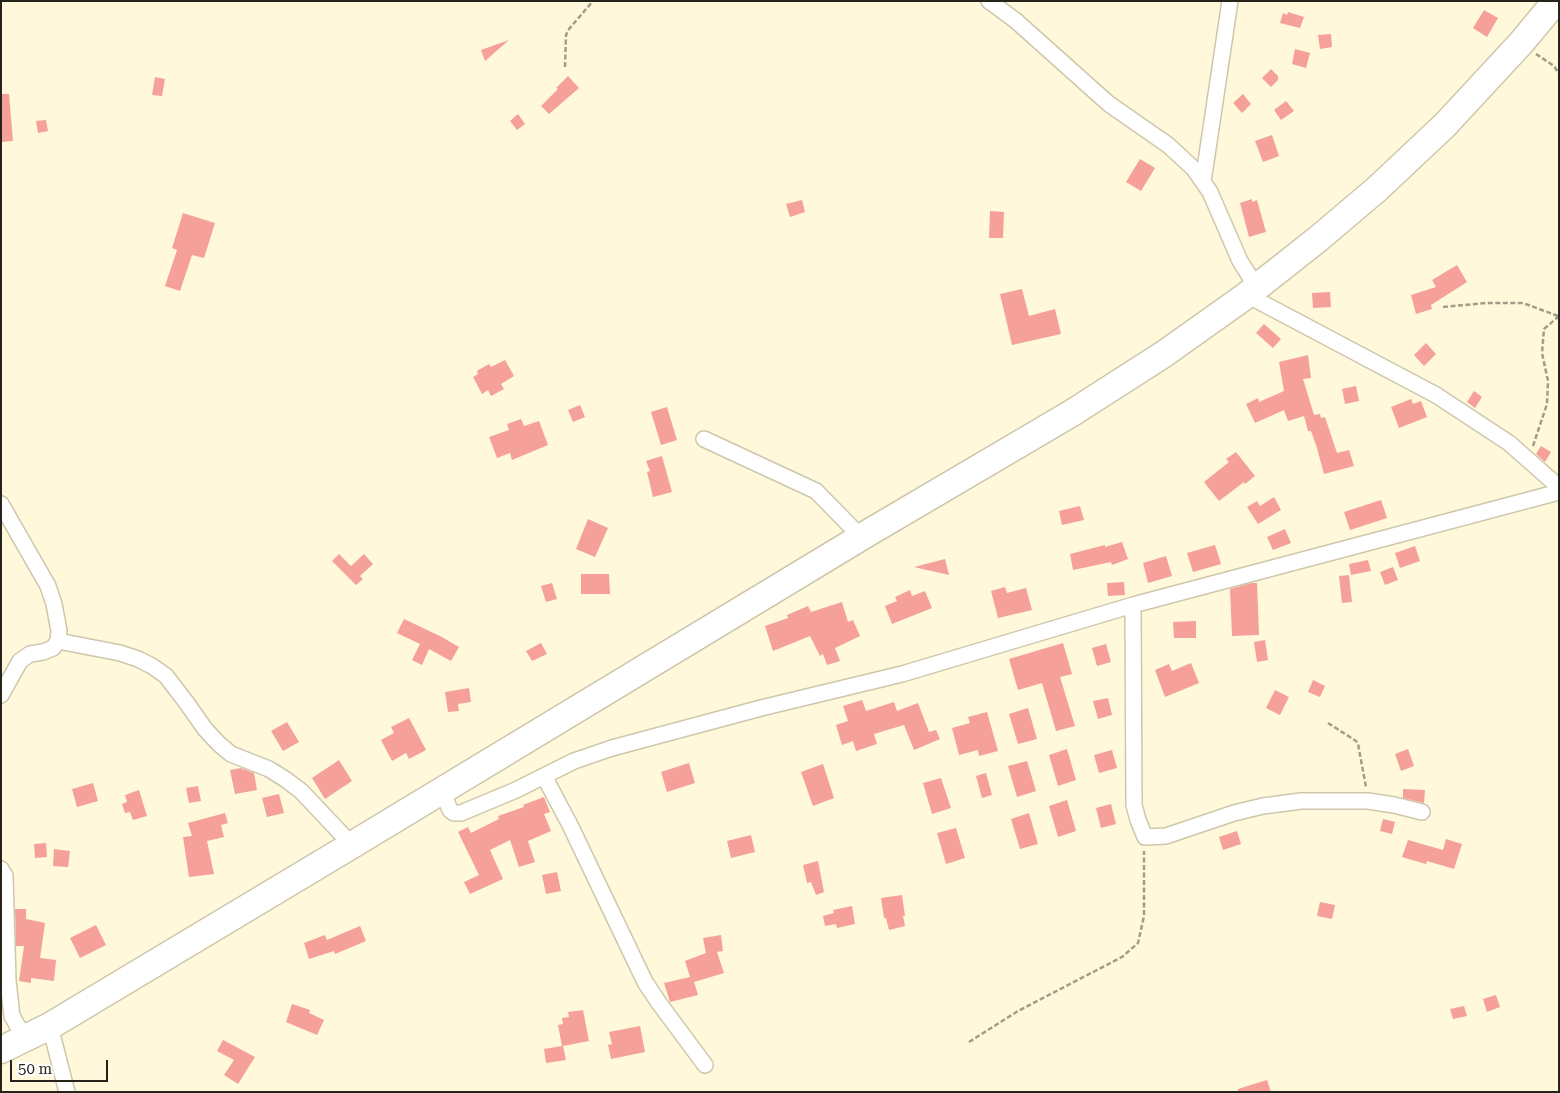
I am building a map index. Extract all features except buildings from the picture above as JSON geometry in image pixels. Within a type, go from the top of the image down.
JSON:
[{"type":"highway","points":[[1,1050],[39,1032],[352,845],[861,537],[1072,413],[1164,354],[1252,292],[1377,189],[1445,125],[1556,1]]},
{"type":"street","points":[[989,1],[1015,20],[1109,104],[1168,145],[1194,169],[1210,192],[1252,292],[1436,395],[1509,443],[1559,487]]},
{"type":"street","points":[[1203,182],[1230,1]]},
{"type":"street","points":[[704,438],[816,491],[861,537]]},
{"type":"street","points":[[442,790],[452,813],[458,813],[574,761],[612,748],[761,708],[902,674],[1133,605],[1559,492]]},
{"type":"street","points":[[1,504],[48,586],[59,631],[58,641],[49,650],[30,654],[20,661],[1,695]]},
{"type":"street","points":[[1133,605],[1134,804],[1145,837],[1166,836],[1234,813],[1263,806],[1301,801],[1368,801],[1422,812]]},
{"type":"street","points":[[58,641],[120,653],[138,658],[152,666],[166,676],[205,729],[219,744],[231,754],[269,769],[285,779],[300,791],[352,845]]},
{"type":"street","points":[[544,776],[570,825],[645,982],[705,1065]]},
{"type":"street","points":[[1,869],[5,876],[8,981],[12,1016],[16,1025],[39,1032],[67,1092]]},
{"type":"path","points":[[565,67],[566,35],[568,29],[593,1]]},
{"type":"path","points":[[1520,43],[1554,66],[1559,74]]},
{"type":"path","points":[[1443,307],[1486,303],[1523,303],[1558,316],[1544,329],[1542,353],[1548,381],[1547,404],[1529,459]]},
{"type":"path","points":[[1328,723],[1358,744],[1368,801]]},
{"type":"path","points":[[969,1042],[1018,1011],[1122,957],[1138,943],[1144,916],[1145,837]]}]
